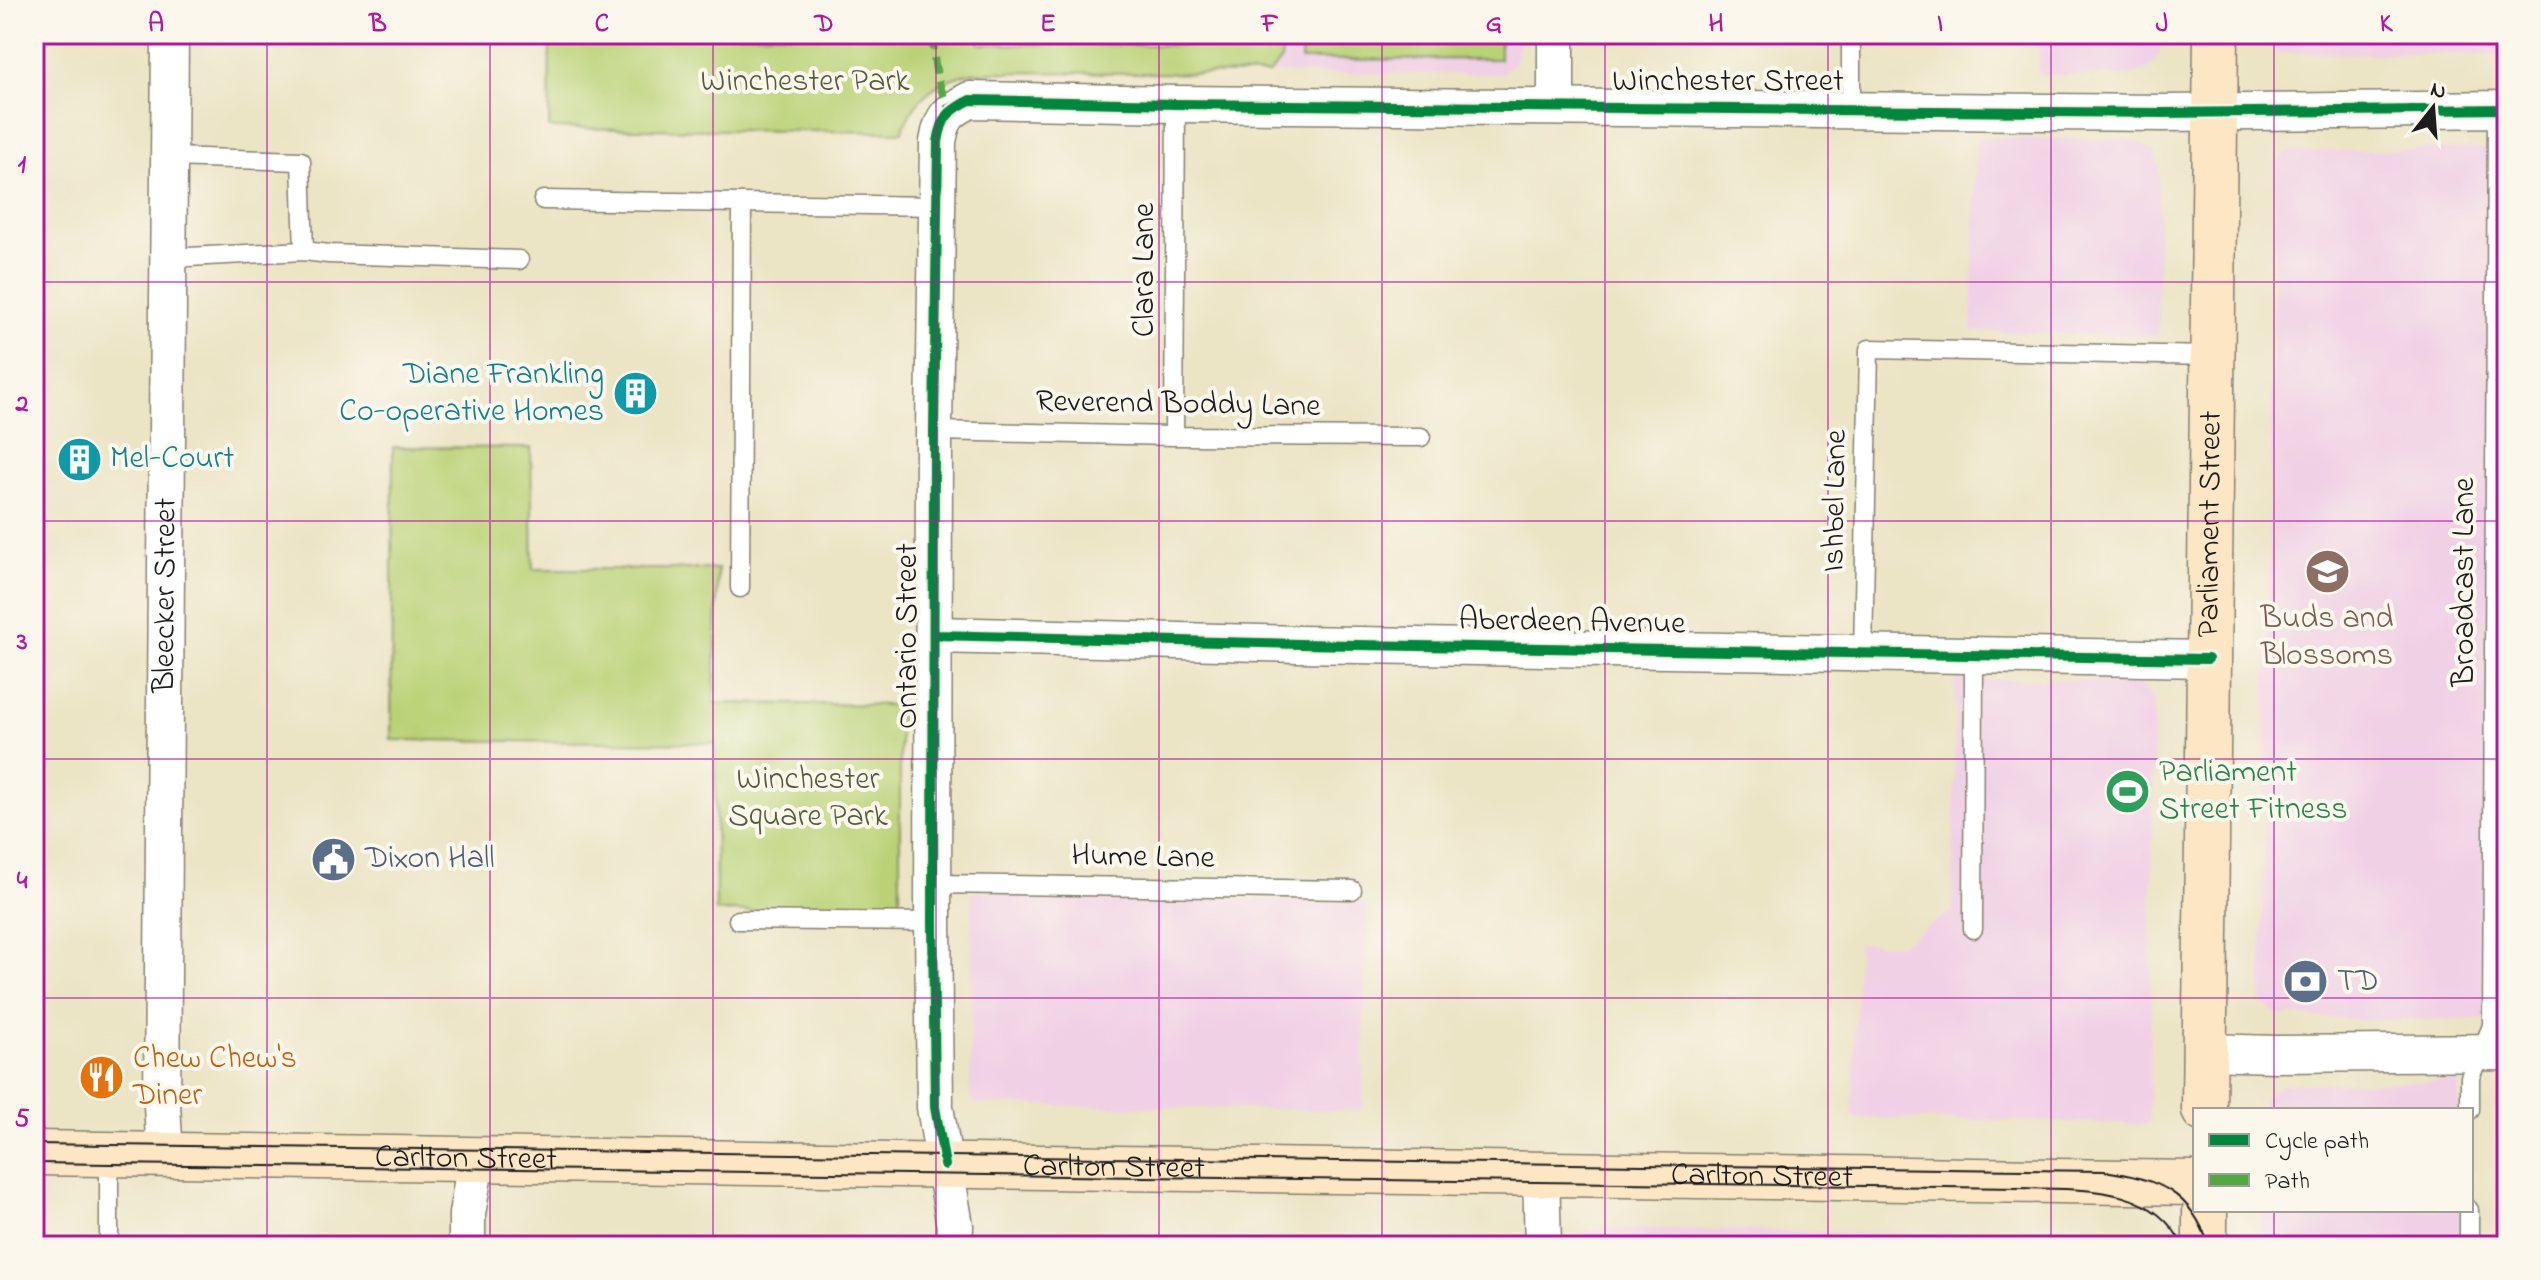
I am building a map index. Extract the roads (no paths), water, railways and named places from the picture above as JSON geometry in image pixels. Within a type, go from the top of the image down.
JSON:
[{"type":"main road","name":"Parliament Street","points":[[2204,1108],[2216,34]]},
{"type":"main road","name":"Carlton Street","points":[[34,1153],[2193,1183]]},
{"type":"main road","points":[[2205,1212],[2205,1246]]},
{"type":"street","name":"Bleecker Street","points":[[165,1155],[162,1089],[170,34]]},
{"type":"street","points":[[1556,34],[1556,107]]},
{"type":"street","name":"Winchester Street","points":[[950,110],[970,100],[2215,113],[2502,109]]},
{"type":"street","name":"Ontario Street","points":[[950,110],[940,126],[938,142],[933,922],[935,1107],[955,1226],[954,1246]]},
{"type":"street","name":"Aberdeen Avenue","points":[[935,635],[2208,659]]},
{"type":"street","points":[[2205,1052],[2494,1052]]},
{"type":"street","points":[[467,1246],[467,1214],[476,1160]]},
{"type":"street","points":[[1541,1173],[1543,1246]]},
{"type":"lane","points":[[1851,34],[1851,109]]},
{"type":"lane","name":"Clara Lane","points":[[1174,436],[1176,104]]},
{"type":"lane","name":"Broadcast Lane","points":[[2470,1108],[2470,1077],[2494,1052],[2502,109]]},
{"type":"lane","points":[[170,157],[301,161],[304,251]]},
{"type":"lane","points":[[543,200],[937,206]]},
{"type":"lane","points":[[740,588],[742,203]]},
{"type":"lane","points":[[169,258],[304,251],[519,260]]},
{"type":"lane","name":"Ishbel Lane","points":[[1863,654],[1869,349],[2212,356]]},
{"type":"lane","name":"Reverend Boddy Lane","points":[[934,431],[1421,437]]},
{"type":"lane","points":[[1973,929],[1974,656]]},
{"type":"lane","name":"Hume Lane","points":[[933,884],[1352,890]]},
{"type":"lane","points":[[738,920],[933,922]]},
{"type":"lane","points":[[109,1155],[109,1246]]},
{"type":"lane","points":[[2469,1212],[2469,1246]]},
{"type":"tram line","points":[[34,1144],[2104,1171],[2141,1178],[2170,1191],[2193,1212],[2209,1246]]},
{"type":"tram line","points":[[34,1163],[2066,1189],[2112,1194],[2134,1200],[2170,1226],[2183,1246]]},
{"type":"place","name":"Diane Frankling Co-operative Homes","points":[[635,393]]},
{"type":"place","name":"Mel-Court","points":[[79,459]]},
{"type":"place","name":"Buds and Blossoms","points":[[2327,572]]},
{"type":"place","name":"Parliament Street Fitness","points":[[2128,791]]},
{"type":"place","name":"Dixon Hall","points":[[334,859]]},
{"type":"place","name":"TD","points":[[2306,982]]},
{"type":"place","name":"Chew Chew's Diner","points":[[102,1077]]},
{"type":"park label","name":"Winchester Park","points":[[805,82]]},
{"type":"park label","name":"Winchester Square Park","points":[[808,798]]}]
